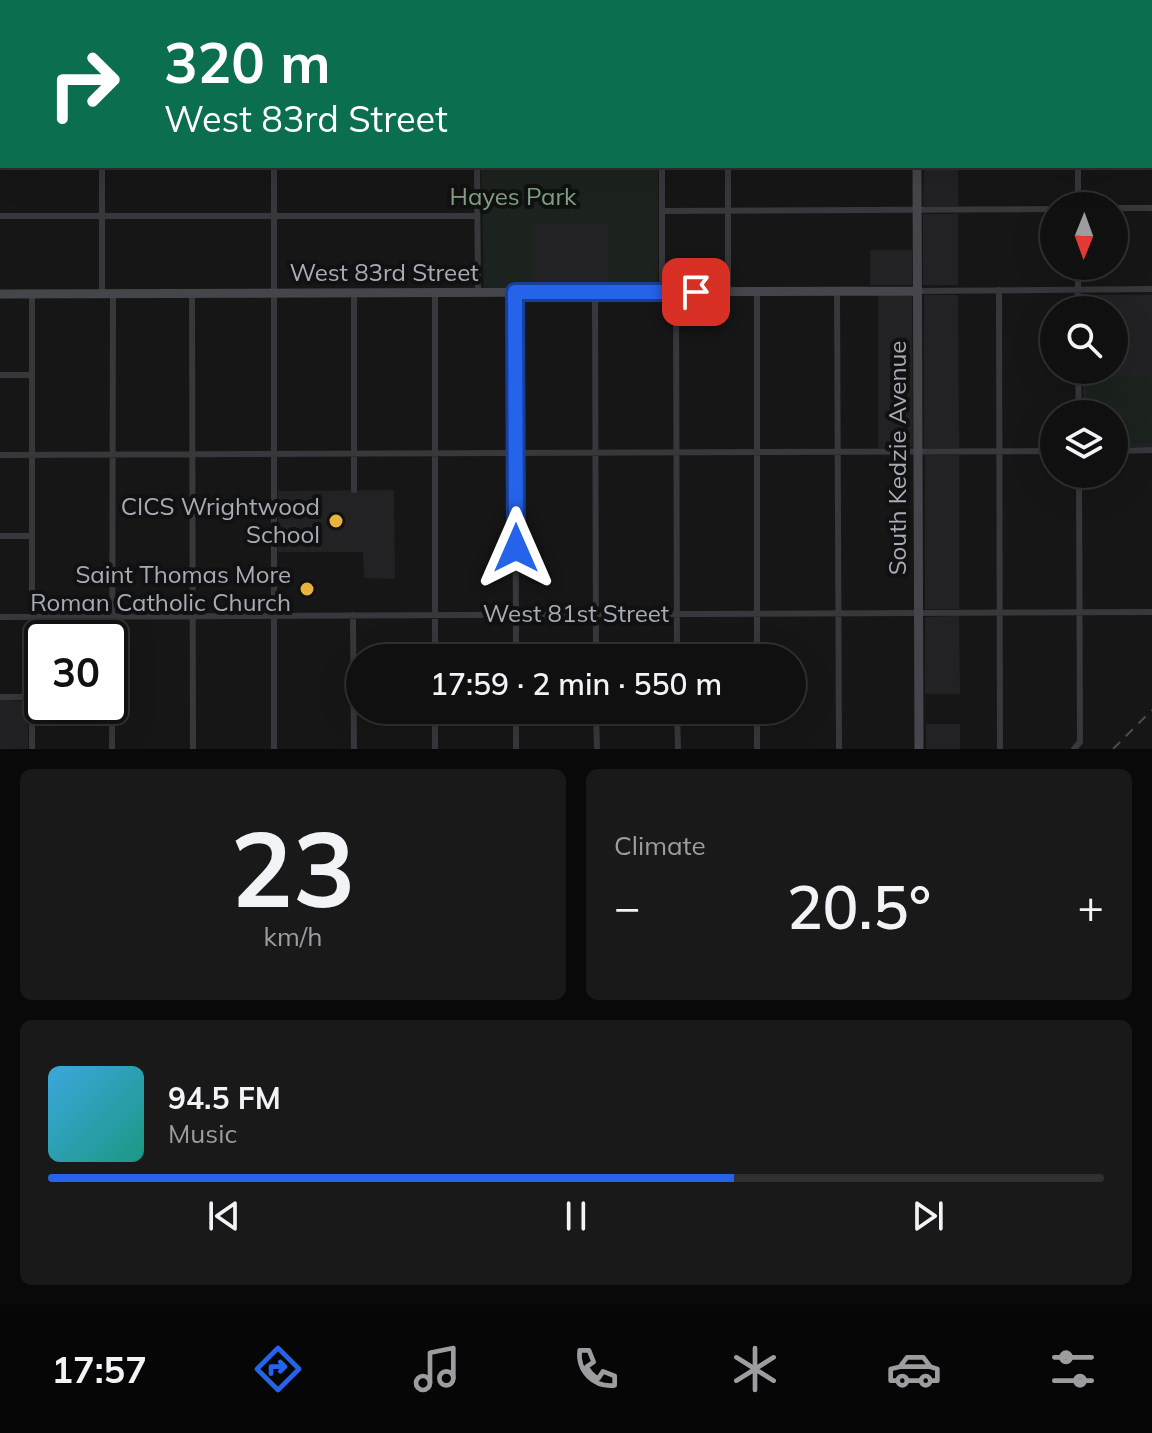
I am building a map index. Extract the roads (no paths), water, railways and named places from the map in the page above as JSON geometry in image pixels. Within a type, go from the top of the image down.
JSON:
[{"type":"street","points":[[102,168],[102,294]]},
{"type":"street","points":[[274,168],[274,749]]},
{"type":"street","points":[[477,168],[478,292]]},
{"type":"street","points":[[662,168],[662,292]]},
{"type":"street","points":[[728,168],[728,292]]},
{"type":"street","name":"South Kedzie Avenue","points":[[917,168],[919,749]]},
{"type":"street","points":[[1078,168],[1078,192]]},
{"type":"street","points":[[1128,208],[1152,208]]},
{"type":"street","points":[[662,211],[1040,209]]},
{"type":"street","points":[[0,216],[477,216]]},
{"type":"street","points":[[1078,280],[1078,296]]},
{"type":"street","name":"West 83rd Street","points":[[0,294],[1152,289]]},
{"type":"street","points":[[999,290],[1000,749]]},
{"type":"street","points":[[757,291],[757,644]]},
{"type":"street","points":[[837,291],[839,749]]},
{"type":"street","points":[[515,292],[516,644]]},
{"type":"street","points":[[595,292],[596,644]]},
{"type":"street","points":[[676,292],[677,644]]},
{"type":"street","points":[[354,293],[354,490]]},
{"type":"street","points":[[435,293],[435,644]]},
{"type":"street","points":[[32,294],[32,620]]},
{"type":"street","points":[[112,749],[113,294]]},
{"type":"street","points":[[192,294],[193,749]]},
{"type":"street","points":[[0,375],[32,375]]},
{"type":"street","points":[[1128,451],[1152,450]]},
{"type":"street","points":[[0,455],[1040,451]]},
{"type":"street","points":[[1074,749],[1080,742],[1079,488]]},
{"type":"street","points":[[0,536],[32,536]]},
{"type":"street","name":"West 81st Street","points":[[0,617],[1152,612]]},
{"type":"street","points":[[353,615],[354,749]]},
{"type":"street","points":[[0,697],[24,697]]},
{"type":"street","points":[[32,724],[32,749]]},
{"type":"street","points":[[435,724],[435,749]]},
{"type":"street","points":[[516,724],[516,749]]},
{"type":"street","points":[[596,724],[597,749]]},
{"type":"street","points":[[677,724],[678,749]]},
{"type":"street","points":[[757,724],[757,749]]},
{"type":"railway","points":[[1113,749],[1152,710]]},
{"type":"place","name":"CICS Wrightwood School","points":[[336,521]]},
{"type":"place","name":"Saint Thomas More Roman Catholic Church","points":[[307,589]]},
{"type":"park label","name":"Hayes Park","points":[[513,197]]}]
